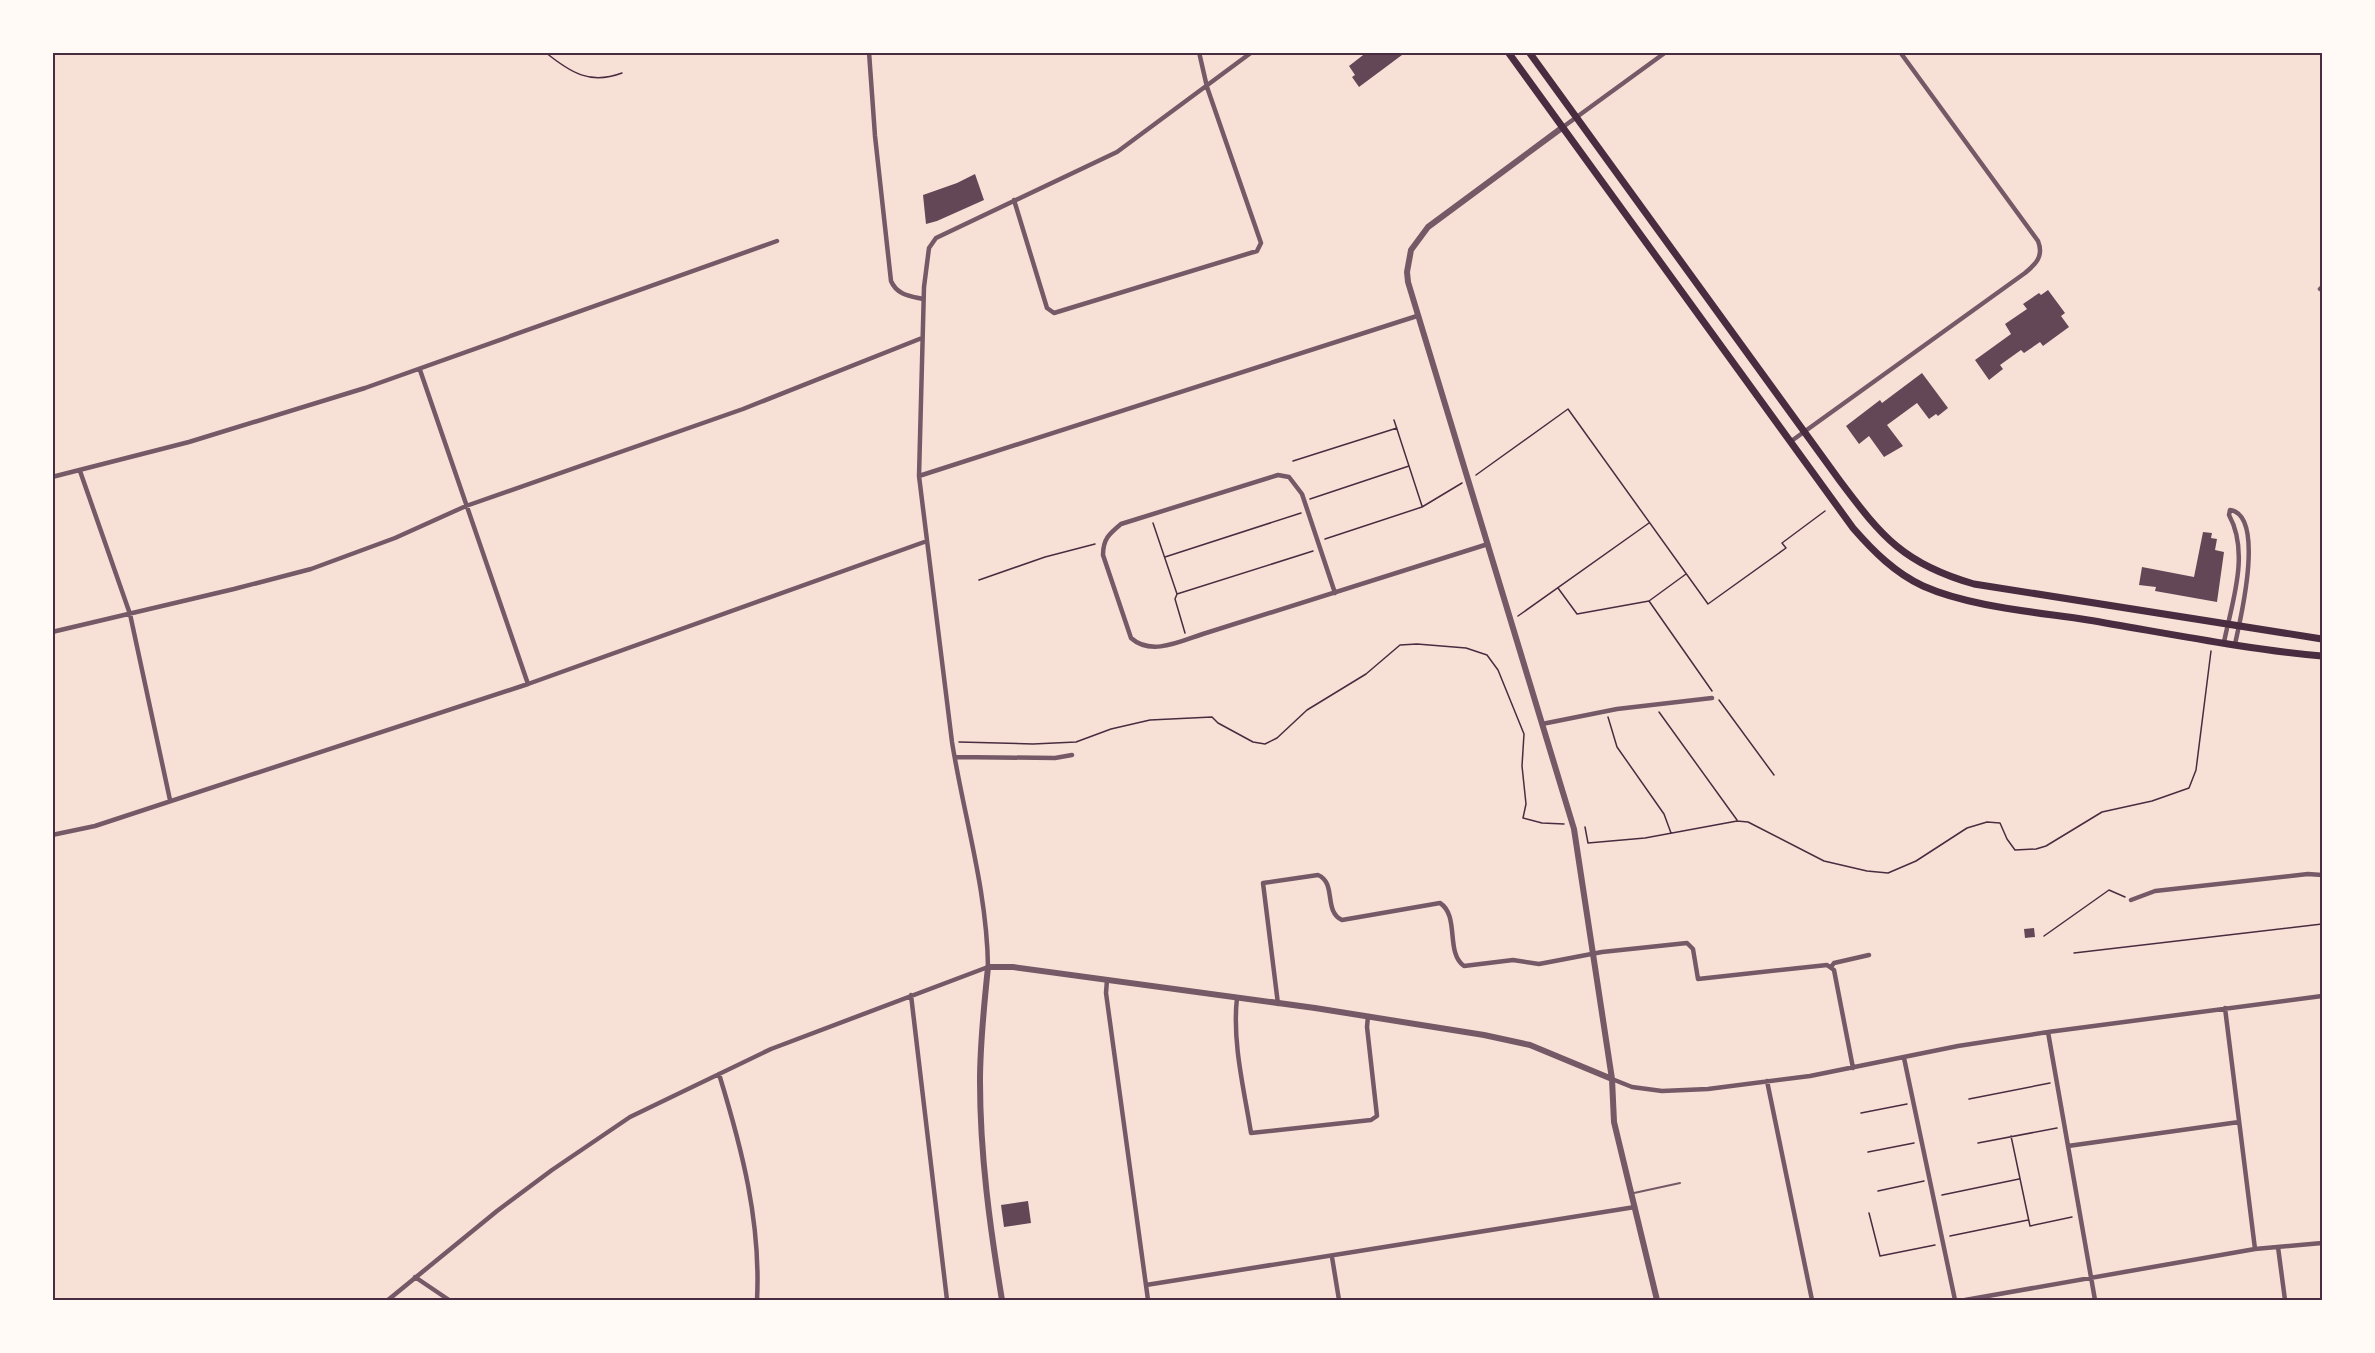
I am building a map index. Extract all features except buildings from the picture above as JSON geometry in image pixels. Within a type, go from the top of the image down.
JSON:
[{"type":"main road","points":[[1508,52],[1790,442],[1869,546],[1892,567],[1922,586],[1968,600],[2322,656]]},
{"type":"main road","points":[[1529,52],[1804,432],[1872,523],[1904,554],[1932,570],[1974,584],[2322,639]]},
{"type":"street","points":[[869,52],[875,136],[891,281],[902,294],[923,299]]},
{"type":"street","points":[[1014,200],[1047,308],[1054,313],[1257,251],[1261,243],[1207,87],[1199,52]]},
{"type":"street","points":[[1002,1300],[987,1199],[981,1114],[981,1041],[988,942],[975,851],[952,742],[919,476],[923,299],[929,248],[936,238],[1117,152],[1252,52]]},
{"type":"street","points":[[1657,1300],[1614,1122],[1612,1079],[1574,829],[1417,316],[1407,272],[1411,250],[1433,222],[1666,52]]},
{"type":"street","points":[[1790,442],[2025,273],[2036,263],[2041,253],[2038,241],[1900,52]]},
{"type":"street","points":[[52,477],[296,410],[420,370],[777,241]]},
{"type":"street","points":[[919,476],[1417,316]]},
{"type":"street","points":[[52,632],[311,569],[395,538],[466,506],[743,409],[922,338]]},
{"type":"street","points":[[420,370],[528,684]]},
{"type":"street","points":[[80,471],[130,614],[170,800]]},
{"type":"street","points":[[1335,593],[1305,501],[1299,487],[1289,477],[1278,475],[1121,524],[1103,542],[1105,564],[1131,638],[1146,646],[1159,647],[1335,593],[1488,544]]},
{"type":"street","points":[[2224,642],[2239,564],[2239,542],[2236,527],[2229,515],[2230,510],[2239,514],[2250,544],[2235,644]]},
{"type":"street","points":[[52,835],[95,825],[528,684],[927,541]]},
{"type":"street","points":[[1542,724],[1606,711],[1714,696]]},
{"type":"street","points":[[955,757],[1055,758],[1072,755]]},
{"type":"street","points":[[2131,900],[2155,891],[2308,874],[2322,875]]},
{"type":"street","points":[[1278,1004],[1263,883],[1318,875],[1322,876],[1328,885],[1332,912],[1342,920],[1440,903],[1448,911],[1456,956],[1464,966],[1513,960],[1539,964],[1593,954],[1687,943],[1694,949],[1698,979],[1827,964],[1834,970],[1853,1068]]},
{"type":"street","points":[[1831,967],[1834,963],[1869,955]]},
{"type":"street","points":[[388,1300],[497,1211],[630,1117],[771,1049],[988,967],[1012,967],[1368,1016],[1518,1042],[1632,1087],[1671,1092],[1853,1068],[2048,1032],[2322,996]]},
{"type":"street","points":[[1107,980],[1106,993],[1148,1300]]},
{"type":"street","points":[[911,995],[947,1300]]},
{"type":"street","points":[[1237,998],[1235,1009],[1239,1052],[1251,1133],[1371,1120],[1377,1116],[1367,1027],[1368,1016]]},
{"type":"street","points":[[2225,1008],[2255,1249]]},
{"type":"street","points":[[2048,1032],[2095,1300]]},
{"type":"street","points":[[1904,1058],[1955,1300]]},
{"type":"street","points":[[719,1074],[742,1148],[752,1194],[757,1300]]},
{"type":"street","points":[[1767,1081],[1812,1300]]},
{"type":"street","points":[[2068,1146],[2239,1122]]},
{"type":"street","points":[[1146,1285],[1635,1207]]},
{"type":"street","points":[[1965,1300],[2091,1276],[2255,1249],[2322,1243]]},
{"type":"street","points":[[2278,1247],[2285,1300]]},
{"type":"street","points":[[1332,1257],[1339,1300]]},
{"type":"street","points":[[416,1277],[449,1300]]},
{"type":"lane","points":[[1631,1194],[1680,1183]]},
{"type":"path","points":[[545,52],[563,67],[594,79],[606,79],[622,73]]},
{"type":"path","points":[[1318,541],[1422,507],[1467,480],[1568,409],[1708,604],[1786,548],[1782,543],[1825,511]]},
{"type":"path","points":[[1394,420],[1422,507]]},
{"type":"path","points":[[1293,461],[1397,428]]},
{"type":"path","points":[[1305,501],[1409,466]]},
{"type":"path","points":[[1165,557],[1308,511]]},
{"type":"path","points":[[1150,514],[1177,594],[1175,599],[1187,639]]},
{"type":"path","points":[[1511,621],[1650,523]]},
{"type":"path","points":[[979,580],[1103,542]]},
{"type":"path","points":[[1177,594],[1320,548]]},
{"type":"path","points":[[1558,588],[1577,614],[1649,601],[1686,573]]},
{"type":"path","points":[[1649,601],[1714,696],[1774,775]]},
{"type":"path","points":[[952,742],[1033,744],[1076,742],[1111,729],[1150,720],[1212,717],[1218,723],[1252,742],[1266,744],[1277,738],[1307,710],[1366,674],[1400,645],[1466,648],[1487,655],[1492,660],[1524,734],[1522,766],[1526,804],[1523,818],[1542,823],[1566,824]]},
{"type":"path","points":[[1585,827],[1588,843],[1645,838],[1737,821],[1748,822],[1824,861],[1867,871],[1888,873],[1916,861],[1967,828],[1987,822],[2000,823],[2015,850],[2036,849],[2046,846],[2102,812],[2152,801],[2189,788],[2196,770],[2211,651]]},
{"type":"path","points":[[1654,705],[1737,821]]},
{"type":"path","points":[[1606,711],[1617,747],[1664,814],[1671,834]]},
{"type":"path","points":[[2044,936],[2109,890],[2131,900]]},
{"type":"path","points":[[2074,953],[2322,924]]},
{"type":"path","points":[[1969,1099],[2057,1082]]},
{"type":"path","points":[[1861,1113],[1914,1103]]},
{"type":"path","points":[[1978,1143],[2065,1126]]},
{"type":"path","points":[[2011,1136],[2030,1226],[2080,1215]]},
{"type":"path","points":[[1868,1152],[1922,1142]]},
{"type":"path","points":[[1933,1197],[2020,1179]]},
{"type":"path","points":[[1878,1191],[1930,1180]]},
{"type":"path","points":[[1869,1213],[1880,1256],[2029,1220]]}]
